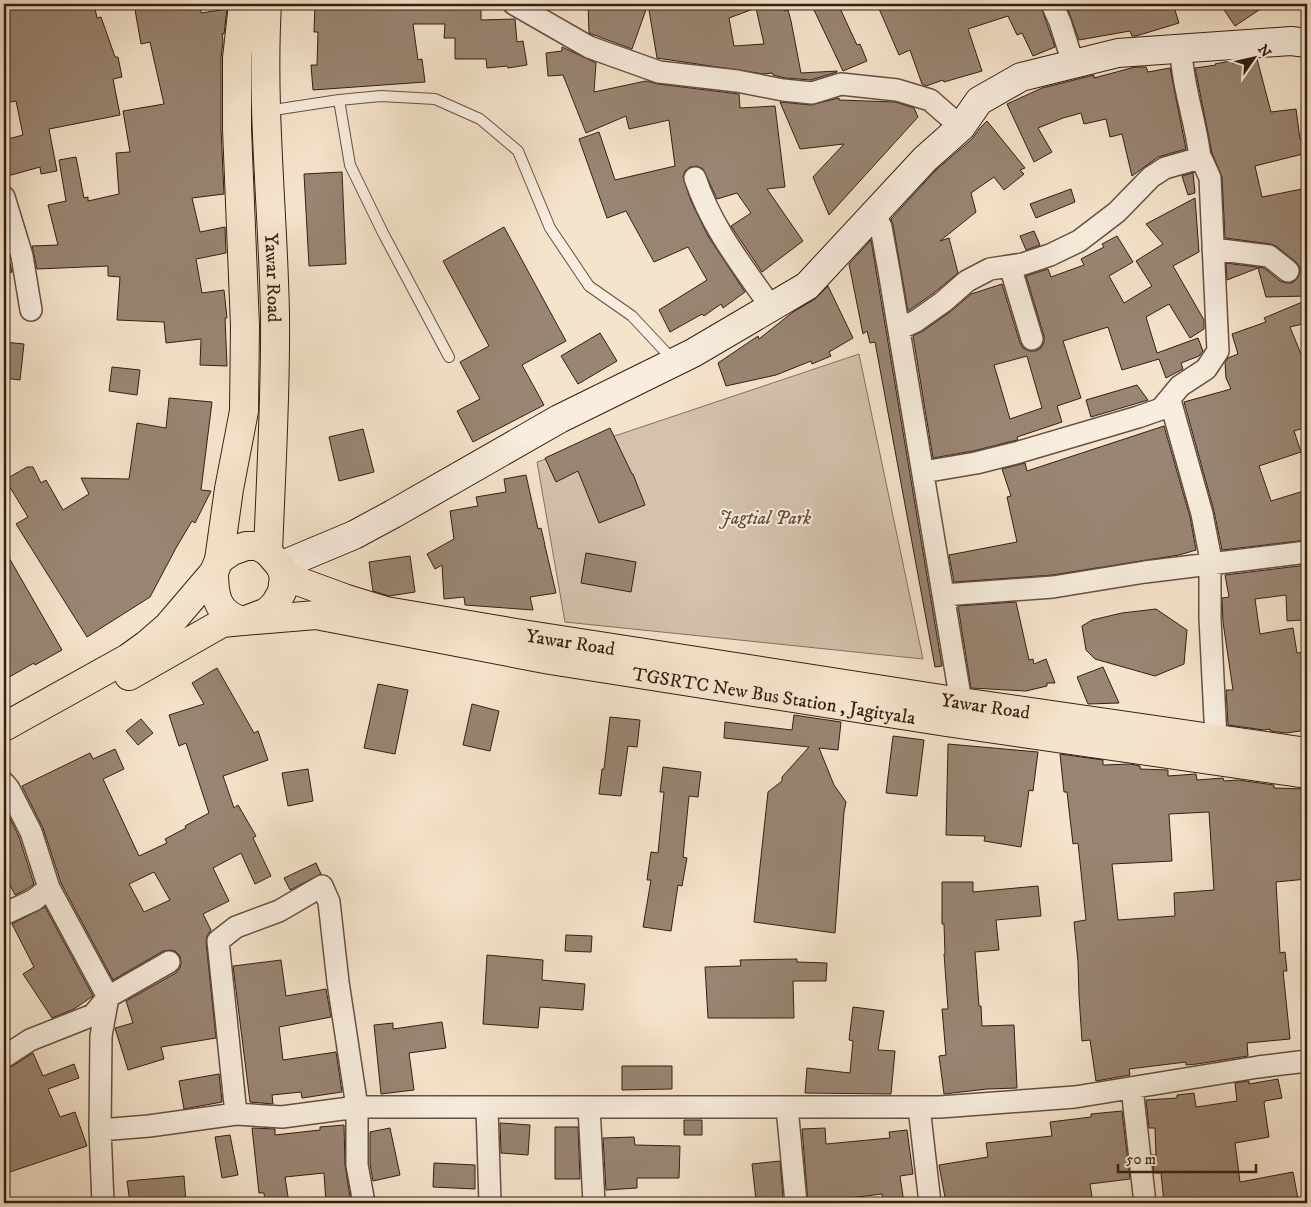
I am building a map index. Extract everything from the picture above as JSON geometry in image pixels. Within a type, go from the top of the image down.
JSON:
[{"type":"highway","points":[[242,4],[237,58],[237,129],[245,326],[244,411],[229,489],[214,589],[217,600],[223,610],[233,618],[243,621]]},
{"type":"highway","name":"Yawar Road","points":[[267,4],[265,112],[275,314],[274,407],[278,565],[344,598],[386,611],[961,713],[1216,739],[1307,752]]},
{"type":"highway","points":[[4,727],[128,658],[146,646],[168,626],[217,566],[232,551],[246,546],[258,546],[278,565],[282,592],[275,604],[267,612],[243,621],[222,623],[4,747]]},
{"type":"highway","name":"TGSRTC New Bus Station , Jagityala","points":[[243,621],[316,615],[550,660],[961,713],[1307,774]]},
{"type":"main road","points":[[278,565],[362,530],[559,419],[693,353],[807,286],[925,159],[961,127],[978,100],[1021,77],[1118,53],[1291,41],[1307,43]]},
{"type":"street","points":[[514,4],[589,47],[659,72],[737,81],[783,90],[812,93],[841,84],[897,90],[930,100],[961,127]]},
{"type":"street","points":[[1052,4],[1060,22],[1073,63]]},
{"type":"street","points":[[923,472],[1016,454],[1161,409],[1180,386],[1206,368],[1218,351],[1210,178],[1200,158],[1197,135],[1181,62],[1181,49]]},
{"type":"street","points":[[899,328],[929,313],[967,281],[990,269],[1023,264],[1050,255],[1079,241],[1117,212],[1151,177],[1165,168],[1200,158]]},
{"type":"street","points":[[695,178],[701,196],[720,233],[771,307]]},
{"type":"street","points":[[4,197],[22,256],[31,310]]},
{"type":"street","points":[[874,214],[881,227],[899,328],[944,595],[961,713]]},
{"type":"street","points":[[1213,249],[1269,256],[1288,271]]},
{"type":"street","points":[[1010,266],[1032,339]]},
{"type":"street","points":[[1170,400],[1202,514],[1210,556],[1210,618],[1216,739]]},
{"type":"street","points":[[944,595],[1053,587],[1307,552]]},
{"type":"street","points":[[4,783],[31,832],[49,888],[108,997],[101,1036],[100,1130],[103,1203]]},
{"type":"street","points":[[236,1114],[218,941],[236,927],[279,911],[322,886],[329,902],[338,982],[356,1107],[357,1165],[364,1203]]},
{"type":"street","points":[[4,914],[34,900],[49,888]]},
{"type":"street","points":[[4,1057],[30,1040],[93,1014],[108,997],[169,962]]},
{"type":"street","points":[[100,1130],[150,1126],[236,1114],[282,1117],[356,1107],[940,1108],[1075,1097],[1258,1067],[1307,1061]]},
{"type":"street","points":[[1132,1088],[1146,1203]]},
{"type":"street","points":[[487,1107],[490,1203]]},
{"type":"street","points":[[589,1107],[594,1203]]},
{"type":"street","points":[[787,1107],[796,1203]]},
{"type":"street","points":[[919,1108],[930,1203]]},
{"type":"lane","points":[[265,112],[339,100],[381,96],[435,99],[480,119],[518,151],[550,228],[589,286],[632,316],[674,362]]},
{"type":"lane","points":[[339,100],[350,165],[383,233],[449,357]]},
{"type":"green space","name":"Jagtial Park","points":[[859,354],[923,659],[565,622],[537,462]]},
{"type":"building","points":[[4,4],[94,4],[97,18],[101,17],[115,57],[118,57],[122,77],[113,79],[120,115],[49,129],[57,171],[41,174],[40,167],[4,177],[4,140],[23,135],[16,101],[6,103],[4,95]]},
{"type":"building","points":[[134,4],[200,4],[201,13],[227,9],[224,34],[222,34],[221,58],[221,129],[224,194],[192,198],[200,232],[225,227],[226,253],[196,259],[202,293],[224,290],[227,318],[225,318],[227,366],[200,365],[201,339],[166,343],[164,322],[117,320],[120,277],[108,276],[108,266],[37,269],[32,246],[58,245],[48,205],[66,201],[59,160],[76,157],[84,198],[88,197],[88,201],[119,194],[116,153],[130,152],[123,111],[164,104],[150,42],[141,44]]},
{"type":"building","points":[[315,4],[481,4],[481,20],[515,19],[517,42],[523,41],[527,65],[508,68],[507,66],[487,68],[486,59],[455,59],[455,38],[444,38],[445,24],[413,24],[418,60],[422,59],[425,82],[313,90],[311,65],[317,65],[318,32],[314,32]]},
{"type":"building","points":[[588,4],[648,4],[632,49],[589,33]]},
{"type":"building","points":[[648,4],[783,4],[784,11],[788,10],[791,21],[801,73],[837,72],[811,80],[785,78],[773,75],[772,73],[764,74],[657,58]],"holes":[[[756,8],[764,44],[734,46],[729,18]]]},
{"type":"building","points":[[827,4],[838,4],[857,45],[860,44],[867,61],[843,71],[814,10]]},
{"type":"building","points":[[877,4],[1040,4],[1055,47],[1033,56],[1022,33],[1017,35],[1008,16],[968,29],[982,71],[926,86],[922,84],[910,50],[899,55]]},
{"type":"building","points":[[1066,4],[1173,4],[1179,23],[1136,36],[1132,36],[1130,31],[1079,40]]},
{"type":"building","points":[[1220,4],[1268,4],[1235,26]]},
{"type":"building","points":[[562,47],[596,63],[594,92],[646,81],[739,94],[740,108],[775,106],[785,187],[767,189],[803,241],[762,272],[731,226],[751,213],[737,193],[717,199],[703,169],[697,166],[690,167],[685,171],[683,177],[691,201],[708,236],[745,292],[723,308],[721,304],[704,316],[702,314],[670,332],[659,310],[707,280],[688,247],[654,262],[626,211],[607,218],[579,139],[599,132],[615,180],[675,166],[669,120],[629,129],[626,116],[586,133],[563,75],[548,76],[546,53],[562,51]]},
{"type":"building","points":[[1257,59],[1271,112],[1296,109],[1300,139],[1307,137],[1307,153],[1255,166],[1262,197],[1307,188],[1307,230],[1305,230],[1307,245],[1307,296],[1266,297],[1258,268],[1227,280],[1226,263],[1264,268],[1280,281],[1287,283],[1292,283],[1297,279],[1300,272],[1300,267],[1296,262],[1276,246],[1225,238],[1222,177],[1212,153],[1195,68],[1230,61],[1233,61],[1233,64]]},
{"type":"building","points":[[1135,67],[1146,67],[1148,72],[1170,68],[1186,149],[1158,157],[1132,176],[1122,134],[1110,137],[1106,119],[1084,124],[1081,113],[1038,128],[1052,152],[1034,162],[1007,104],[1042,88],[1094,75],[1094,78]]},
{"type":"building","points":[[839,98],[839,100],[895,102],[914,108],[918,117],[829,215],[813,177],[844,144],[800,149],[780,102],[811,105]]},
{"type":"building","points":[[987,121],[1025,168],[1020,170],[1024,174],[1004,190],[994,177],[971,193],[976,212],[940,241],[949,238],[958,273],[908,311],[891,219],[936,170],[972,139]]},
{"type":"building","points":[[342,172],[346,264],[309,266],[304,174]]},
{"type":"building","points":[[1193,173],[1195,193],[1188,195],[1182,176]]},
{"type":"building","points":[[1071,189],[1075,202],[1036,218],[1030,204]]},
{"type":"building","points":[[1195,198],[1199,252],[1173,266],[1204,320],[1204,329],[1190,338],[1169,304],[1146,317],[1157,353],[1198,338],[1203,351],[1199,356],[1181,363],[1183,369],[1166,378],[1159,359],[1122,370],[1108,327],[1063,341],[1081,398],[1057,406],[1062,422],[1017,437],[1018,440],[933,458],[913,336],[950,312],[971,294],[1002,284],[1020,343],[1023,348],[1029,351],[1036,351],[1041,348],[1044,336],[1026,276],[1048,269],[1051,277],[1084,265],[1081,259],[1104,247],[1102,244],[1117,236],[1133,262],[1109,276],[1124,303],[1152,286],[1136,261],[1163,244],[1146,224]],"holes":[[[1027,356],[1042,408],[1010,419],[994,365]]]},
{"type":"building","points":[[504,227],[566,341],[522,365],[544,405],[473,442],[457,411],[480,399],[460,362],[489,346],[443,261]]},
{"type":"building","points":[[1034,231],[1040,245],[1026,250],[1020,236]]},
{"type":"building","points":[[871,240],[942,666],[935,667],[875,342],[870,343],[867,331],[863,334],[849,264]]},
{"type":"building","points":[[4,247],[6,247],[12,272],[4,274]]},
{"type":"building","points":[[828,286],[853,338],[829,352],[831,356],[812,364],[811,361],[776,375],[726,386],[718,363],[758,336],[759,339],[793,312],[815,299]]},
{"type":"building","points":[[1307,300],[1307,323],[1290,327],[1307,369],[1307,427],[1294,431],[1301,452],[1259,466],[1271,501],[1307,490],[1307,540],[1222,550],[1214,511],[1184,402],[1231,389],[1226,378],[1225,362],[1228,358],[1238,354],[1232,334],[1266,322],[1264,318]]},
{"type":"building","points":[[600,333],[617,361],[578,384],[561,356]]},
{"type":"building","points":[[4,342],[24,344],[20,380],[4,378]]},
{"type":"building","points":[[112,367],[140,370],[137,395],[109,391]]},
{"type":"building","points":[[1137,385],[1148,400],[1091,417],[1086,400]]},
{"type":"building","points":[[169,398],[212,402],[201,490],[211,491],[195,523],[192,521],[150,597],[87,637],[16,524],[28,517],[8,484],[8,478],[27,467],[33,467],[41,483],[46,480],[63,510],[89,494],[81,478],[129,479],[137,423],[166,428]]},
{"type":"building","points":[[1164,426],[1190,517],[1196,550],[1179,555],[1052,575],[954,582],[949,555],[1017,542],[1007,497],[1011,496],[1002,469],[1025,463],[1027,471]]},
{"type":"building","points":[[610,428],[633,474],[645,505],[599,523],[578,471],[556,482],[545,458]]},
{"type":"building","points":[[363,429],[374,472],[339,481],[329,437]]},
{"type":"building","points":[[526,475],[538,529],[541,528],[556,593],[530,597],[533,610],[465,605],[464,597],[444,599],[442,565],[435,569],[427,554],[454,539],[450,511],[478,506],[476,497],[506,492],[504,479]]},
{"type":"building","points":[[4,549],[62,650],[4,680]]},
{"type":"building","points":[[586,553],[636,562],[631,592],[581,583]]},
{"type":"building","points":[[410,556],[415,592],[389,596],[373,591],[369,562]]},
{"type":"building","points":[[1307,565],[1307,605],[1302,605],[1302,620],[1287,621],[1286,595],[1255,599],[1260,634],[1293,628],[1297,653],[1307,652],[1307,730],[1286,733],[1270,731],[1270,729],[1264,730],[1228,725],[1226,690],[1233,690],[1223,622],[1222,598],[1229,597],[1225,575]]},
{"type":"building","points":[[1016,602],[1029,660],[1033,659],[1034,664],[1046,659],[1055,683],[1047,683],[1047,686],[1026,691],[971,688],[958,606]]},
{"type":"building","points":[[1156,609],[1187,630],[1184,664],[1155,676],[1095,659],[1086,650],[1082,626],[1092,620],[1122,613]]},
{"type":"building","points":[[1103,667],[1119,703],[1088,704],[1077,677]]},
{"type":"building","points":[[217,668],[254,733],[258,731],[268,760],[223,776],[234,808],[238,805],[256,836],[253,838],[271,876],[255,884],[241,853],[213,868],[229,901],[203,914],[211,930],[206,942],[216,1038],[161,1047],[164,1059],[128,1070],[115,1028],[133,1023],[126,1001],[176,973],[180,968],[180,956],[175,951],[163,951],[113,980],[61,883],[43,828],[22,786],[90,753],[93,759],[115,749],[124,769],[103,779],[139,856],[167,843],[165,839],[209,813],[186,743],[179,746],[169,715],[204,704],[192,683]],"holes":[[[154,872],[170,900],[144,912],[129,884]]]},
{"type":"building","points":[[378,684],[408,690],[395,754],[364,748]]},
{"type":"building","points":[[472,704],[499,711],[490,751],[463,745]]},
{"type":"building","points":[[794,715],[841,722],[838,750],[819,748],[834,785],[846,802],[835,933],[754,922],[768,792],[782,781],[782,777],[809,747],[724,738],[725,722],[792,730]]},
{"type":"building","points":[[610,717],[640,720],[637,747],[628,746],[621,796],[599,794]]},
{"type":"building","points":[[141,719],[153,733],[138,745],[126,731]]},
{"type":"building","points":[[893,736],[924,740],[917,796],[886,793]]},
{"type":"building","points":[[948,744],[1038,752],[1033,791],[1029,790],[1021,847],[984,841],[985,836],[946,835]]},
{"type":"building","points":[[1060,754],[1103,760],[1103,765],[1130,764],[1140,766],[1140,769],[1168,770],[1168,776],[1196,774],[1197,780],[1223,778],[1224,781],[1238,780],[1274,785],[1274,788],[1307,789],[1307,879],[1276,882],[1280,953],[1285,952],[1287,971],[1283,971],[1290,1039],[1247,1043],[1248,1056],[1197,1064],[1186,1065],[1186,1062],[1129,1069],[1130,1075],[1096,1081],[1090,1040],[1082,1041],[1074,922],[1086,920],[1078,843],[1073,844],[1067,792],[1064,792]],"holes":[[[1209,812],[1214,890],[1174,893],[1175,916],[1118,920],[1112,864],[1172,861],[1169,814]]]},
{"type":"building","points":[[663,767],[701,772],[698,797],[689,796],[683,857],[687,858],[682,886],[678,885],[671,931],[643,927],[651,880],[647,880],[651,852],[658,853],[664,792],[660,792]]},
{"type":"building","points":[[308,769],[313,801],[288,806],[282,773]]},
{"type":"building","points":[[4,806],[19,837],[34,884],[15,895],[4,873]]},
{"type":"building","points":[[316,863],[321,874],[290,890],[284,878]]},
{"type":"building","points":[[942,882],[973,882],[973,892],[1038,886],[1041,916],[996,920],[999,950],[975,952],[982,1026],[1014,1025],[1017,1088],[944,1094],[939,1056],[946,1055],[942,1009],[948,1009],[944,924],[942,924]]},
{"type":"building","points":[[45,907],[93,996],[74,1009],[52,1018],[23,974],[34,967],[12,924]]},
{"type":"building","points":[[566,935],[592,936],[591,952],[565,951]]},
{"type":"building","points":[[487,955],[543,960],[542,980],[585,984],[583,1010],[540,1007],[538,1028],[483,1024]]},
{"type":"building","points":[[797,959],[797,962],[827,963],[826,981],[793,981],[794,1018],[708,1018],[705,967],[741,966],[740,960]]},
{"type":"building","points":[[281,960],[286,996],[326,989],[331,1017],[279,1027],[283,1060],[336,1052],[342,1092],[302,1098],[301,1092],[272,1095],[273,1104],[250,1102],[233,966]]},
{"type":"building","points":[[853,1007],[884,1011],[878,1050],[895,1051],[891,1094],[805,1093],[807,1068],[850,1073],[853,1041],[849,1040]]},
{"type":"building","points":[[442,1022],[446,1048],[409,1053],[414,1090],[381,1094],[374,1025],[393,1023],[393,1029]]},
{"type":"building","points":[[33,1053],[43,1076],[74,1064],[79,1078],[48,1089],[60,1117],[75,1112],[87,1146],[4,1174],[4,1069],[11,1067]]},
{"type":"building","points":[[622,1066],[672,1066],[672,1089],[622,1090]]},
{"type":"building","points":[[219,1074],[222,1102],[184,1109],[179,1081]]},
{"type":"building","points":[[1278,1079],[1282,1098],[1265,1101],[1264,1103],[1269,1137],[1235,1143],[1240,1182],[1293,1172],[1298,1199],[1275,1203],[1164,1203],[1161,1173],[1154,1173],[1152,1155],[1156,1155],[1155,1128],[1149,1128],[1146,1100],[1177,1098],[1177,1095],[1194,1093],[1196,1107],[1237,1101],[1235,1083],[1249,1081],[1249,1084]]},
{"type":"building","points":[[1122,1111],[1130,1179],[1090,1184],[1093,1203],[946,1203],[939,1165],[988,1157],[986,1143],[1052,1136],[1050,1122],[1091,1117],[1091,1114]]},
{"type":"building","points":[[684,1120],[702,1120],[702,1135],[684,1135]]},
{"type":"building","points":[[500,1123],[530,1125],[528,1155],[501,1153]]},
{"type":"building","points":[[344,1125],[345,1165],[351,1203],[326,1203],[324,1173],[285,1177],[289,1203],[265,1203],[264,1193],[259,1193],[252,1128],[275,1129],[275,1135],[320,1130],[320,1127]]},
{"type":"building","points":[[555,1127],[578,1127],[580,1179],[555,1179]]},
{"type":"building","points":[[390,1128],[400,1175],[373,1181],[370,1164],[370,1132]]},
{"type":"building","points":[[825,1128],[826,1144],[890,1138],[889,1132],[907,1130],[913,1174],[900,1176],[904,1203],[884,1203],[882,1194],[808,1203],[802,1129]]},
{"type":"building","points":[[230,1135],[238,1175],[222,1178],[215,1137]]},
{"type":"building","points":[[634,1137],[635,1145],[680,1146],[679,1178],[637,1178],[637,1188],[606,1190],[603,1138]]},
{"type":"building","points":[[780,1161],[783,1198],[756,1200],[752,1164]]},
{"type":"building","points":[[434,1163],[475,1165],[475,1189],[433,1187]]},
{"type":"building","points":[[184,1176],[186,1203],[130,1203],[127,1181]]}]
